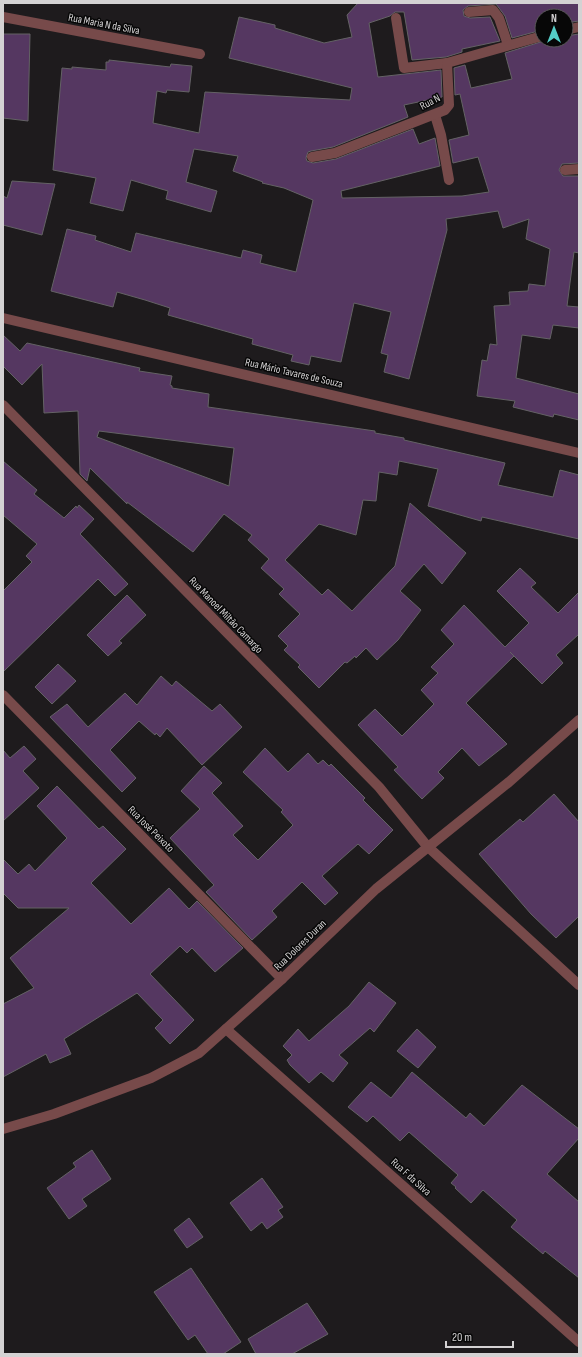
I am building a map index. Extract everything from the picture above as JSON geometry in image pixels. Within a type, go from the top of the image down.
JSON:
[{"type":"street","points":[[469,12],[492,10],[499,18],[508,45]]},
{"type":"street","name":"Rua Maria N da Silva","points":[[3,17],[200,54]]},
{"type":"street","points":[[396,18],[404,68],[447,63],[534,38]]},
{"type":"street","name":"Rua N","points":[[312,157],[335,153],[445,110],[449,105],[447,63]]},
{"type":"street","points":[[435,115],[441,135],[449,180]]},
{"type":"street","points":[[565,170],[579,169]]},
{"type":"street","name":"Rua Mário Tavares de Souza","points":[[3,318],[579,453]]},
{"type":"street","name":"Rua Manoel Miltão Camargo","points":[[3,405],[379,787],[427,846],[579,985]]},
{"type":"street","name":"Rua José Peixoto","points":[[3,695],[282,979]]},
{"type":"street","name":"Rua Dolores Duran","points":[[3,1130],[54,1114],[151,1078],[199,1053],[282,979],[376,889],[427,846],[509,782],[579,720]]},
{"type":"street","name":"Rua F da Silva","points":[[226,1029],[579,1342]]},
{"type":"building","points":[[358,3],[579,3],[579,21],[574,22],[574,8],[534,8],[534,32],[512,38],[505,16],[496,4],[468,6],[463,10],[464,16],[470,18],[490,17],[500,41],[462,49],[462,52],[446,57],[412,60],[404,12],[395,12],[390,16],[369,23],[378,77],[441,70],[442,97],[404,105],[408,117],[333,147],[308,152],[306,158],[307,161],[313,163],[336,159],[413,129],[419,144],[435,138],[440,166],[341,191],[342,198],[462,196],[489,192],[478,157],[453,163],[449,140],[469,135],[460,94],[455,95],[454,68],[465,65],[471,88],[512,79],[505,53],[534,44],[534,48],[574,48],[574,35],[579,34],[579,163],[562,164],[559,170],[563,176],[579,176],[579,253],[574,252],[567,306],[579,307],[579,328],[553,325],[550,339],[522,335],[516,378],[579,394],[579,420],[554,414],[553,417],[513,407],[515,401],[477,396],[482,360],[487,361],[490,344],[497,345],[494,306],[510,305],[509,292],[528,291],[529,284],[545,286],[550,249],[526,239],[529,219],[503,228],[498,211],[446,219],[447,230],[409,379],[384,372],[388,355],[381,353],[391,312],[354,303],[341,362],[311,356],[309,365],[291,361],[293,355],[252,344],[253,339],[168,315],[170,308],[145,300],[117,292],[113,307],[51,291],[67,229],[96,236],[95,240],[131,252],[136,233],[241,258],[243,250],[262,255],[260,263],[296,272],[313,200],[284,188],[262,183],[263,182],[233,171],[238,156],[194,149],[186,182],[217,191],[211,212],[166,199],[168,191],[131,180],[123,211],[90,203],[96,178],[53,170],[62,68],[72,69],[72,67],[106,70],[106,62],[109,62],[109,60],[170,67],[171,64],[192,66],[189,92],[167,90],[166,93],[157,91],[153,123],[199,133],[205,92],[350,100],[352,88],[229,58],[239,17],[275,25],[275,28],[324,43],[352,37],[347,15]]},
{"type":"building","points":[[3,34],[30,34],[28,121],[3,118]]},
{"type":"building","points":[[12,181],[55,184],[42,235],[3,225],[3,196],[7,198]]},
{"type":"building","points":[[3,335],[20,351],[27,343],[140,368],[139,371],[172,376],[170,385],[172,388],[209,394],[208,407],[375,431],[375,433],[404,438],[404,440],[505,463],[498,485],[553,497],[560,470],[579,475],[579,539],[482,517],[481,521],[428,506],[438,469],[399,461],[397,475],[379,472],[376,501],[363,500],[356,535],[319,524],[285,560],[322,595],[328,589],[352,611],[395,566],[410,503],[466,553],[442,584],[424,564],[400,591],[421,610],[398,640],[377,660],[366,648],[356,658],[355,656],[347,663],[345,662],[319,688],[298,667],[300,665],[284,650],[288,646],[278,636],[300,614],[279,594],[284,589],[261,568],[269,559],[248,540],[252,535],[224,514],[193,552],[127,502],[127,504],[90,468],[87,481],[80,474],[78,411],[44,413],[42,364],[22,385],[3,366]],"holes":[[[99,431],[234,448],[229,486],[97,437]]]},
{"type":"building","points":[[3,461],[37,490],[34,494],[64,518],[76,506],[77,508],[79,505],[94,519],[80,534],[128,584],[115,596],[98,579],[3,672],[3,591],[32,562],[26,556],[37,544],[3,515]]},
{"type":"building","points":[[520,568],[536,583],[531,587],[558,613],[579,592],[579,634],[556,655],[563,663],[542,684],[514,656],[466,703],[507,744],[479,766],[462,748],[438,772],[444,778],[422,799],[394,770],[398,767],[358,725],[375,709],[402,736],[434,704],[421,690],[438,673],[431,667],[454,644],[441,630],[464,605],[505,647],[529,623],[497,591]]},
{"type":"building","points":[[127,595],[146,615],[119,641],[122,643],[108,656],[87,635]]},
{"type":"building","points":[[58,664],[76,681],[52,704],[35,687]]},
{"type":"building","points":[[161,676],[172,686],[176,681],[212,711],[220,704],[242,727],[202,765],[167,728],[160,737],[156,733],[155,735],[139,721],[110,750],[136,778],[122,792],[50,717],[67,704],[88,727],[125,693],[137,705]]},
{"type":"building","points":[[24,746],[36,759],[23,771],[39,788],[3,821],[3,750],[10,758]]},
{"type":"building","points":[[265,748],[288,772],[308,753],[318,764],[323,760],[329,766],[331,764],[365,798],[363,800],[393,830],[369,854],[358,844],[322,876],[338,893],[325,905],[302,882],[272,911],[277,917],[252,940],[206,892],[214,885],[170,838],[200,809],[181,791],[204,766],[222,783],[212,793],[243,826],[233,835],[258,860],[293,825],[281,812],[283,810],[243,772]]},
{"type":"building","points":[[57,786],[99,829],[103,826],[126,849],[91,883],[131,924],[169,888],[189,909],[197,901],[243,948],[215,972],[192,948],[187,953],[180,946],[150,974],[194,1020],[170,1044],[155,1028],[163,1020],[137,993],[64,1039],[71,1054],[50,1063],[46,1054],[3,1077],[3,1004],[34,988],[10,958],[69,908],[18,908],[3,893],[3,859],[18,874],[29,864],[35,871],[67,838],[37,806]]},
{"type":"building","points":[[554,794],[579,822],[579,916],[556,938],[531,914],[479,854],[520,819],[523,822]]},
{"type":"building","points":[[369,982],[396,1003],[374,1032],[370,1028],[339,1055],[348,1063],[333,1082],[321,1072],[309,1083],[290,1065],[287,1060],[292,1055],[283,1046],[298,1029],[309,1041],[349,1006]]},
{"type":"building","points":[[417,1029],[436,1047],[418,1068],[397,1051]]},
{"type":"building","points":[[412,1072],[466,1118],[470,1113],[484,1126],[522,1085],[579,1129],[579,1138],[547,1174],[579,1202],[579,1278],[545,1251],[543,1254],[511,1227],[517,1220],[483,1190],[471,1203],[451,1183],[458,1175],[409,1132],[400,1141],[373,1116],[367,1122],[348,1107],[371,1082],[391,1098]]},
{"type":"building","points":[[92,1150],[111,1179],[82,1199],[87,1206],[69,1219],[47,1188],[76,1167],[73,1163]]},
{"type":"building","points":[[262,1178],[283,1207],[278,1210],[283,1217],[267,1229],[262,1222],[251,1231],[230,1203]]},
{"type":"building","points":[[189,1218],[203,1237],[187,1248],[174,1230]]},
{"type":"building","points":[[191,1268],[241,1342],[223,1354],[208,1354],[195,1335],[188,1340],[154,1292]]},
{"type":"building","points":[[307,1303],[328,1334],[292,1354],[256,1354],[248,1339]]}]
